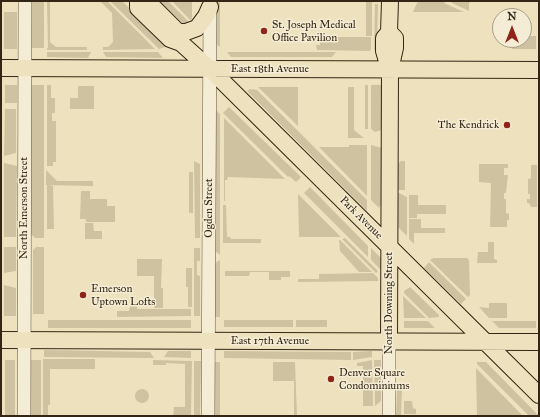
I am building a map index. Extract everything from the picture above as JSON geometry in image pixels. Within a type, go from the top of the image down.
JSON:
[{"type":"main road","name":"Park Avenue","points":[[138,1],[138,8],[170,39],[180,38]]},
{"type":"main road","name":"Park Avenue","points":[[147,1],[210,69],[539,395]]},
{"type":"main road","name":"North Downing Street","points":[[389,341],[390,70],[395,48],[395,38],[389,32],[390,1]]},
{"type":"main road","points":[[180,38],[197,28],[206,16],[210,4]]},
{"type":"main road","name":"East 18th Avenue","points":[[1,68],[539,70]]},
{"type":"main road","name":"East 17th Avenue","points":[[1,340],[539,342]]},
{"type":"street","name":"North Emerson Street","points":[[24,416],[25,1]]},
{"type":"street","name":"Ogden Street","points":[[208,416],[210,4]]},
{"type":"street","name":"North Downing Street","points":[[389,341],[389,416]]},
{"type":"shaded area","points":[[31,1],[44,1],[44,48],[31,48]]},
{"type":"shaded area","points":[[47,1],[50,1],[50,42],[56,47],[87,47],[87,50],[47,50]]},
{"type":"shaded area","points":[[100,1],[107,1],[155,49],[103,50],[103,47],[108,47],[113,42],[112,13]]},
{"type":"shaded area","points":[[110,1],[122,1],[168,46],[159,49]]},
{"type":"shaded area","points":[[155,1],[168,1],[190,23],[183,26]]},
{"type":"shaded area","points":[[172,1],[192,1],[192,19],[190,20]]},
{"type":"shaded area","points":[[215,1],[220,1],[220,47],[215,43]]},
{"type":"shaded area","points":[[366,1],[372,1],[372,36],[366,36]]},
{"type":"shaded area","points":[[418,1],[443,1],[446,4],[464,12],[413,12]]},
{"type":"shaded area","points":[[452,1],[471,1],[469,3],[469,11],[452,3]]},
{"type":"shaded area","points":[[375,4],[378,4],[377,50],[374,50]]},
{"type":"shaded area","points":[[4,12],[17,12],[17,49],[4,49]]},
{"type":"shaded area","points":[[532,36],[536,36],[536,49],[512,49],[532,48]]},
{"type":"shaded area","points":[[320,37],[371,37],[371,49],[370,51],[317,50],[316,45],[320,45]]},
{"type":"shaded area","points":[[47,52],[91,52],[88,58],[47,57]]},
{"type":"shaded area","points":[[103,52],[158,52],[163,58],[106,57]]},
{"type":"shaded area","points":[[227,52],[336,52],[332,57],[231,57]]},
{"type":"shaded area","points":[[5,85],[17,85],[17,103],[5,103]]},
{"type":"shaded area","points":[[31,85],[44,85],[44,238],[35,238],[31,234]]},
{"type":"shaded area","points":[[47,85],[51,85],[51,98],[55,98],[55,113],[52,113],[52,121],[56,121],[56,162],[53,162],[53,166],[47,166]]},
{"type":"shaded area","points":[[365,85],[368,85],[368,129],[365,129]]},
{"type":"shaded area","points":[[371,85],[381,85],[382,130],[375,132],[371,129]]},
{"type":"shaded area","points":[[78,86],[94,86],[94,109],[70,109],[70,98],[78,98]]},
{"type":"shaded area","points":[[258,87],[298,87],[298,126]]},
{"type":"shaded area","points":[[348,87],[354,87],[354,130],[364,138],[348,138]]},
{"type":"shaded area","points":[[250,89],[257,90],[367,200],[367,211],[247,91]]},
{"type":"shaded area","points":[[229,107],[301,177],[296,182],[289,176],[288,177],[223,113]]},
{"type":"shaded area","points":[[5,109],[16,109],[16,153],[4,156]]},
{"type":"shaded area","points":[[216,110],[220,114],[220,255],[215,251]]},
{"type":"shaded area","points":[[224,118],[285,179],[228,177],[227,180],[225,180],[224,201]]},
{"type":"shaded area","points":[[349,145],[367,145],[367,196],[319,147],[349,147]]},
{"type":"shaded area","points":[[371,145],[382,148],[382,203],[379,208],[371,200]]},
{"type":"shaded area","points":[[194,161],[200,164],[200,238],[195,238]]},
{"type":"shaded area","points":[[401,161],[405,161],[405,190],[397,190],[397,165]]},
{"type":"shaded area","points":[[4,163],[17,166],[16,237],[4,237]]},
{"type":"shaded area","points":[[479,164],[508,164],[508,168],[504,168],[504,175],[508,175],[506,193],[504,193],[504,199],[506,199],[506,213],[509,214],[507,227],[490,227],[491,183],[479,182]]},
{"type":"shaded area","points":[[531,165],[537,165],[537,207],[531,207],[529,203],[527,203],[527,199],[530,199],[530,194],[528,194],[528,179],[531,178]]},
{"type":"shaded area","points":[[46,170],[57,181],[93,181],[93,186],[46,185]]},
{"type":"shaded area","points":[[189,172],[193,172],[193,213],[189,213]]},
{"type":"shaded area","points":[[47,185],[53,186],[54,229],[47,229]]},
{"type":"shaded area","points":[[310,187],[368,246],[368,257],[304,193]]},
{"type":"shaded area","points":[[81,191],[90,191],[90,199],[107,199],[107,206],[115,206],[115,222],[86,222],[86,219],[80,219]]},
{"type":"shaded area","points":[[397,192],[407,197],[407,236],[397,226]]},
{"type":"shaded area","points":[[298,194],[341,237],[299,237]]},
{"type":"shaded area","points":[[409,195],[418,195],[418,205],[446,205],[446,214],[417,214],[417,218],[409,218]]},
{"type":"shaded area","points":[[223,205],[226,205],[227,237],[230,237],[231,239],[261,239],[261,243],[223,243]]},
{"type":"shaded area","points":[[409,219],[421,219],[421,228],[445,228],[445,233],[414,233],[414,244],[409,239]]},
{"type":"shaded area","points":[[85,223],[93,223],[94,231],[102,231],[102,239],[85,239]]},
{"type":"shaded area","points":[[345,238],[378,271],[376,273],[342,239]]},
{"type":"shaded area","points":[[339,240],[372,272],[359,272],[340,251]]},
{"type":"shaded area","points":[[488,242],[494,242],[494,259],[497,260],[497,263],[477,263],[478,252],[488,252]]},
{"type":"shaded area","points":[[4,247],[16,247],[16,271],[4,273]]},
{"type":"shaded area","points":[[36,247],[44,247],[44,314],[33,314],[33,250]]},
{"type":"shaded area","points":[[194,248],[200,248],[200,261],[197,261],[197,275],[200,276],[200,316],[194,316]]},
{"type":"shaded area","points":[[371,248],[382,259],[381,270],[371,260]]},
{"type":"shaded area","points":[[433,258],[467,258],[469,260],[470,295],[468,297],[430,260]]},
{"type":"shaded area","points":[[137,259],[162,259],[161,288],[163,288],[163,308],[154,308],[154,276],[137,276]]},
{"type":"shaded area","points":[[220,260],[220,317],[215,317],[215,263]]},
{"type":"shaded area","points":[[429,262],[466,299],[461,304],[424,268]]},
{"type":"shaded area","points":[[186,268],[192,268],[192,307],[188,307]]},
{"type":"shaded area","points":[[225,271],[290,271],[290,277],[281,277],[281,280],[269,280],[269,272],[250,272],[249,276],[225,276]]},
{"type":"shaded area","points":[[373,273],[378,278],[378,281],[298,282],[298,279],[319,279],[319,274]]},
{"type":"shaded area","points":[[4,285],[16,288],[16,316],[4,316]]},
{"type":"shaded area","points":[[410,287],[439,315],[439,317],[429,318],[404,293],[404,291]]},
{"type":"shaded area","points":[[403,296],[426,318],[404,318]]},
{"type":"shaded area","points":[[489,303],[507,303],[507,318],[489,318],[479,307],[489,308]]},
{"type":"shaded area","points":[[130,306],[137,306],[137,309],[191,309],[191,316],[117,317],[117,311],[129,311]]},
{"type":"shaded area","points":[[48,320],[191,320],[191,328],[48,328]]},
{"type":"shaded area","points":[[224,320],[293,320],[293,327],[224,327]]},
{"type":"shaded area","points":[[296,320],[327,320],[327,327],[296,327]]},
{"type":"shaded area","points":[[404,321],[428,321],[435,328],[404,328]]},
{"type":"shaded area","points":[[492,321],[536,321],[536,328],[499,328]]},
{"type":"shaded area","points":[[44,350],[150,352],[154,358],[44,357]]},
{"type":"shaded area","points":[[168,351],[191,351],[191,358],[164,357]]},
{"type":"shaded area","points":[[224,351],[351,352],[351,360],[224,358]]},
{"type":"shaded area","points":[[372,351],[372,357],[353,360],[353,352]]},
{"type":"shaded area","points":[[43,359],[95,359],[95,369],[50,369],[50,405],[48,405],[48,416],[43,416]]},
{"type":"shaded area","points":[[5,360],[15,360],[15,416],[5,416]]},
{"type":"shaded area","points":[[31,360],[41,360],[41,416],[31,416]]},
{"type":"shaded area","points":[[153,360],[192,361],[191,416],[173,416],[174,407],[185,407],[185,364],[166,363],[166,365],[153,365]]},
{"type":"shaded area","points":[[372,360],[373,406],[363,406],[363,366],[357,366],[357,363]]},
{"type":"shaded area","points":[[374,360],[381,360],[381,401],[375,406]]},
{"type":"shaded area","points":[[194,361],[201,361],[200,416],[194,416]]},
{"type":"shaded area","points":[[213,362],[220,362],[220,416],[214,416]]},
{"type":"shaded area","points":[[273,362],[295,362],[297,416],[294,416],[294,381],[273,381]]},
{"type":"shaded area","points":[[477,362],[486,362],[539,416],[529,416],[477,364]]},
{"type":"shaded area","points":[[476,368],[523,416],[477,416]]},
{"type":"shaded area","points":[[139,389],[145,389],[149,393],[149,399],[145,403],[139,403],[135,399],[135,393]]},
{"type":"shaded area","points":[[397,389],[402,389],[401,416],[396,416]]},
{"type":"shaded area","points":[[404,401],[412,401],[413,408],[416,409],[416,414],[404,414]]},
{"type":"place","name":"St. Joseph Medical Office Pavilion","points":[[264,31]]},
{"type":"place","name":"The Kendrick","points":[[507,125]]},
{"type":"place","name":"Emerson Uptown Lofts","points":[[83,295]]},
{"type":"place","name":"Denver Square Condominiums","points":[[331,379]]}]
